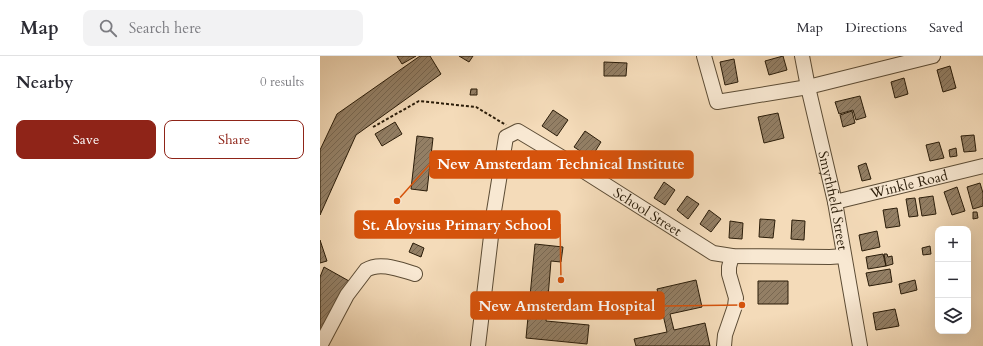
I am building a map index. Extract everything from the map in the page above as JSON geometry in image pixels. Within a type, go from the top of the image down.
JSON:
[{"type":"street","points":[[704,56],[717,102],[808,87],[933,56]]},
{"type":"street","name":"Smythfield Street","points":[[802,56],[835,202],[860,346]]},
{"type":"street","points":[[478,346],[494,211],[506,137],[518,132]]},
{"type":"street","name":"School Street","points":[[518,132],[568,161],[713,253],[732,256],[844,256]]},
{"type":"street","name":"Winkle Road","points":[[835,202],[983,166]]},
{"type":"street","points":[[724,346],[725,335],[735,306],[736,298],[729,274],[732,256]]},
{"type":"street","points":[[320,346],[347,295],[366,270],[370,267],[382,266],[416,274]]},
{"type":"path","points":[[373,126],[419,101],[476,107],[518,132]]},
{"type":"building","points":[[397,56],[416,56],[402,64]]},
{"type":"building","points":[[420,56],[430,56],[441,74],[356,135],[320,215],[320,150],[337,114]]},
{"type":"building","points":[[459,56],[473,56],[469,62]]},
{"type":"building","points":[[783,56],[787,70],[769,75],[765,61]]},
{"type":"building","points":[[734,59],[738,82],[725,85],[720,62]]},
{"type":"building","points":[[604,62],[627,63],[626,76],[604,76]]},
{"type":"building","points":[[950,66],[956,88],[943,92],[937,70]]},
{"type":"building","points":[[904,78],[908,94],[895,98],[891,82]]},
{"type":"building","points":[[471,89],[477,89],[477,95],[470,95]]},
{"type":"building","points":[[860,96],[866,117],[856,120],[853,110],[839,114],[835,102]]},
{"type":"building","points":[[553,110],[568,120],[557,136],[542,126]]},
{"type":"building","points":[[852,111],[855,123],[843,127],[840,115]]},
{"type":"building","points":[[778,113],[784,138],[764,143],[758,117]]},
{"type":"building","points":[[395,122],[402,134],[382,146],[375,134]]},
{"type":"building","points":[[585,131],[601,142],[591,158],[574,147]]},
{"type":"building","points":[[974,135],[976,151],[964,152],[961,136]]},
{"type":"building","points":[[417,136],[433,138],[427,191],[411,189]]},
{"type":"building","points":[[939,142],[944,158],[930,161],[926,145]]},
{"type":"building","points":[[956,148],[957,156],[950,157],[949,150]]},
{"type":"building","points":[[866,163],[871,179],[862,181],[858,166]]},
{"type":"building","points":[[664,182],[675,190],[665,205],[654,198]]},
{"type":"building","points":[[980,183],[983,193],[983,206],[973,209],[967,187]]},
{"type":"building","points":[[957,187],[965,211],[952,215],[944,192]]},
{"type":"building","points":[[687,196],[699,204],[688,219],[677,210]]},
{"type":"building","points":[[933,196],[936,214],[922,216],[919,198]]},
{"type":"building","points":[[915,198],[918,216],[909,217],[906,199]]},
{"type":"building","points":[[897,208],[900,226],[886,228],[883,210]]},
{"type":"building","points":[[709,210],[721,219],[711,232],[700,224]]},
{"type":"building","points":[[973,212],[977,212],[978,218],[973,219]]},
{"type":"building","points":[[760,219],[775,220],[773,238],[759,237]]},
{"type":"building","points":[[792,220],[805,221],[804,240],[791,239]]},
{"type":"building","points":[[730,221],[743,223],[742,239],[729,238]]},
{"type":"building","points":[[877,231],[880,247],[862,251],[859,235]]},
{"type":"building","points":[[320,240],[327,261],[320,263]]},
{"type":"building","points":[[413,243],[424,248],[421,257],[409,252]]},
{"type":"building","points":[[535,244],[563,247],[561,262],[551,261],[546,321],[589,325],[587,344],[526,338]]},
{"type":"building","points":[[930,246],[931,254],[923,255],[922,248]]},
{"type":"building","points":[[883,254],[886,266],[868,269],[866,257]]},
{"type":"building","points":[[884,254],[887,254],[888,257],[892,256],[893,264],[886,266]]},
{"type":"building","points":[[324,267],[349,281],[320,337],[320,277]]},
{"type":"building","points":[[890,269],[892,282],[869,286],[866,273]]},
{"type":"building","points":[[696,280],[702,307],[670,314],[674,330],[705,323],[710,346],[636,346],[634,339],[667,332],[657,289]]},
{"type":"building","points":[[915,280],[917,290],[901,294],[899,284]]},
{"type":"building","points":[[758,281],[788,281],[788,304],[758,304]]},
{"type":"building","points":[[895,309],[899,326],[876,330],[873,313]]},
{"type":"place","name":"New Amsterdam Technical Institute","points":[[397,201]]},
{"type":"place","name":"St. Aloysius Primary School","points":[[561,280]]},
{"type":"place","name":"New Amsterdam Hospital","points":[[742,305]]}]
